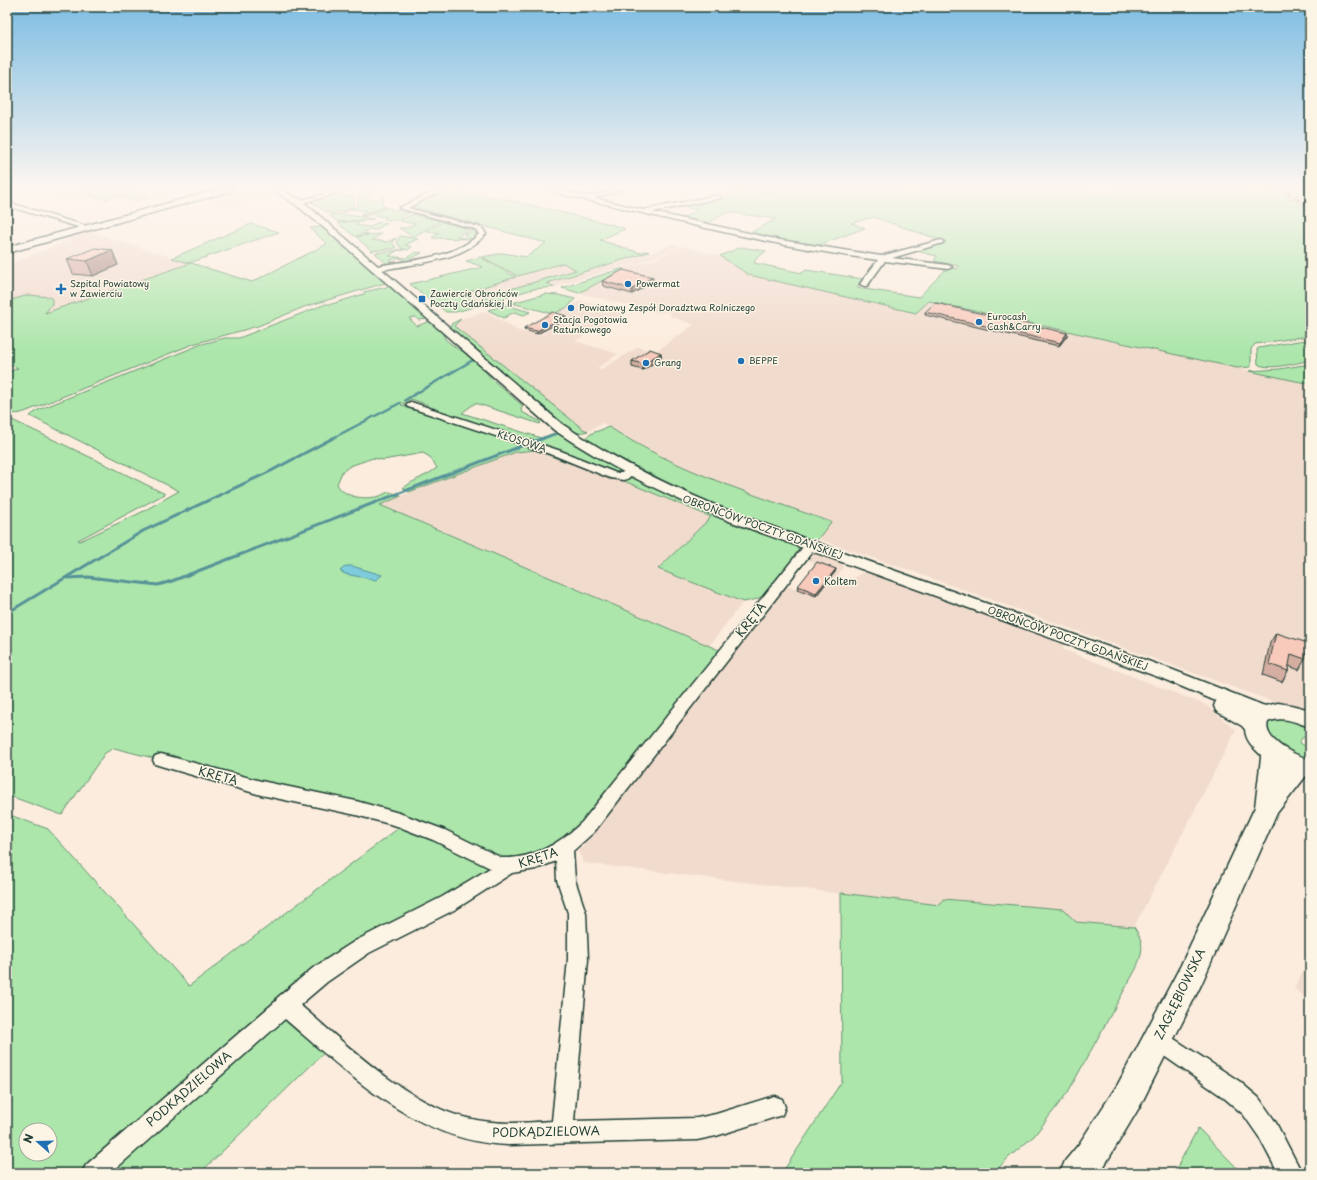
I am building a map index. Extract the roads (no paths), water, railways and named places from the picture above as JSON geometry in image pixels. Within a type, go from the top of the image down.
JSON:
[{"type":"main road","points":[[1308,768],[1285,760],[1272,751],[1259,737],[1261,721],[1285,712],[1310,719]]},
{"type":"main road","name":"ZAGŁĘBIOWSKA","points":[[1267,807],[1273,758],[1272,751]]},
{"type":"main road","name":"ZAGŁĘBIOWSKA","points":[[1077,1173],[1091,1156],[1129,1095],[1158,1040],[1191,975],[1267,807],[1298,770],[1308,768]]},
{"type":"street","points":[[7,250],[28,244]]},
{"type":"street","name":"OBROŃCÓW POCZTY GDAŃSKIEJ","points":[[348,244],[558,427],[589,448],[631,472],[692,502],[1167,674],[1190,684],[1249,721],[1261,721]]},
{"type":"street","points":[[377,268],[458,252],[470,244]]},
{"type":"street","points":[[794,244],[948,267]]},
{"type":"street","points":[[864,284],[883,258],[934,244]]},
{"type":"street","name":"KŁOSOWA","points":[[411,405],[556,453],[614,476],[623,477],[631,472]]},
{"type":"street","name":"KRĘTA","points":[[161,760],[261,788],[356,808],[399,820],[439,835],[500,865],[509,866],[550,856],[564,849],[577,839],[588,827],[810,545]]},
{"type":"street","points":[[562,1132],[578,959],[577,913],[566,880],[564,849]]},
{"type":"street","name":"PODKĄDZIELOWA","points":[[94,1173],[284,1006],[340,960],[362,947],[449,903],[509,866]]},
{"type":"street","name":"PODKĄDZIELOWA","points":[[284,1006],[372,1079],[402,1100],[447,1123],[488,1134],[510,1135],[562,1132],[697,1129],[716,1125],[774,1107]]},
{"type":"street","points":[[1158,1040],[1231,1089],[1251,1106],[1260,1116],[1290,1173]]},
{"type":"water","points":[[346,566],[352,566],[382,575],[376,580],[345,574],[340,571]]},
{"type":"waterway","points":[[405,400],[473,360]]},
{"type":"waterway","points":[[331,439],[400,403]]},
{"type":"waterway","points":[[541,439],[558,433]]},
{"type":"waterway","points":[[7,613],[143,531],[271,471],[333,438]]},
{"type":"waterway","points":[[533,442],[544,438]]},
{"type":"waterway","points":[[67,578],[88,577],[158,585],[172,581],[524,445]]},
{"type":"place","name":"Powermat","points":[[628,284]]},
{"type":"place","name":"Szpital Powiatowy w Zawierciu","points":[[61,289]]},
{"type":"place","name":"Zawiercie Obrońców Poczty Gdańskiej II","points":[[422,299]]},
{"type":"place","name":"Powiatowy Zespół Doradztwa Rolniczego","points":[[571,308]]},
{"type":"place","name":"Eurocash Cash&Carry","points":[[979,322]]},
{"type":"place","name":"Stacja Pogotowia Ratunkowego","points":[[545,325]]},
{"type":"place","name":"BEPPE","points":[[741,361]]},
{"type":"place","name":"Grang","points":[[646,363]]},
{"type":"place","name":"Koltem","points":[[816,581]]}]
